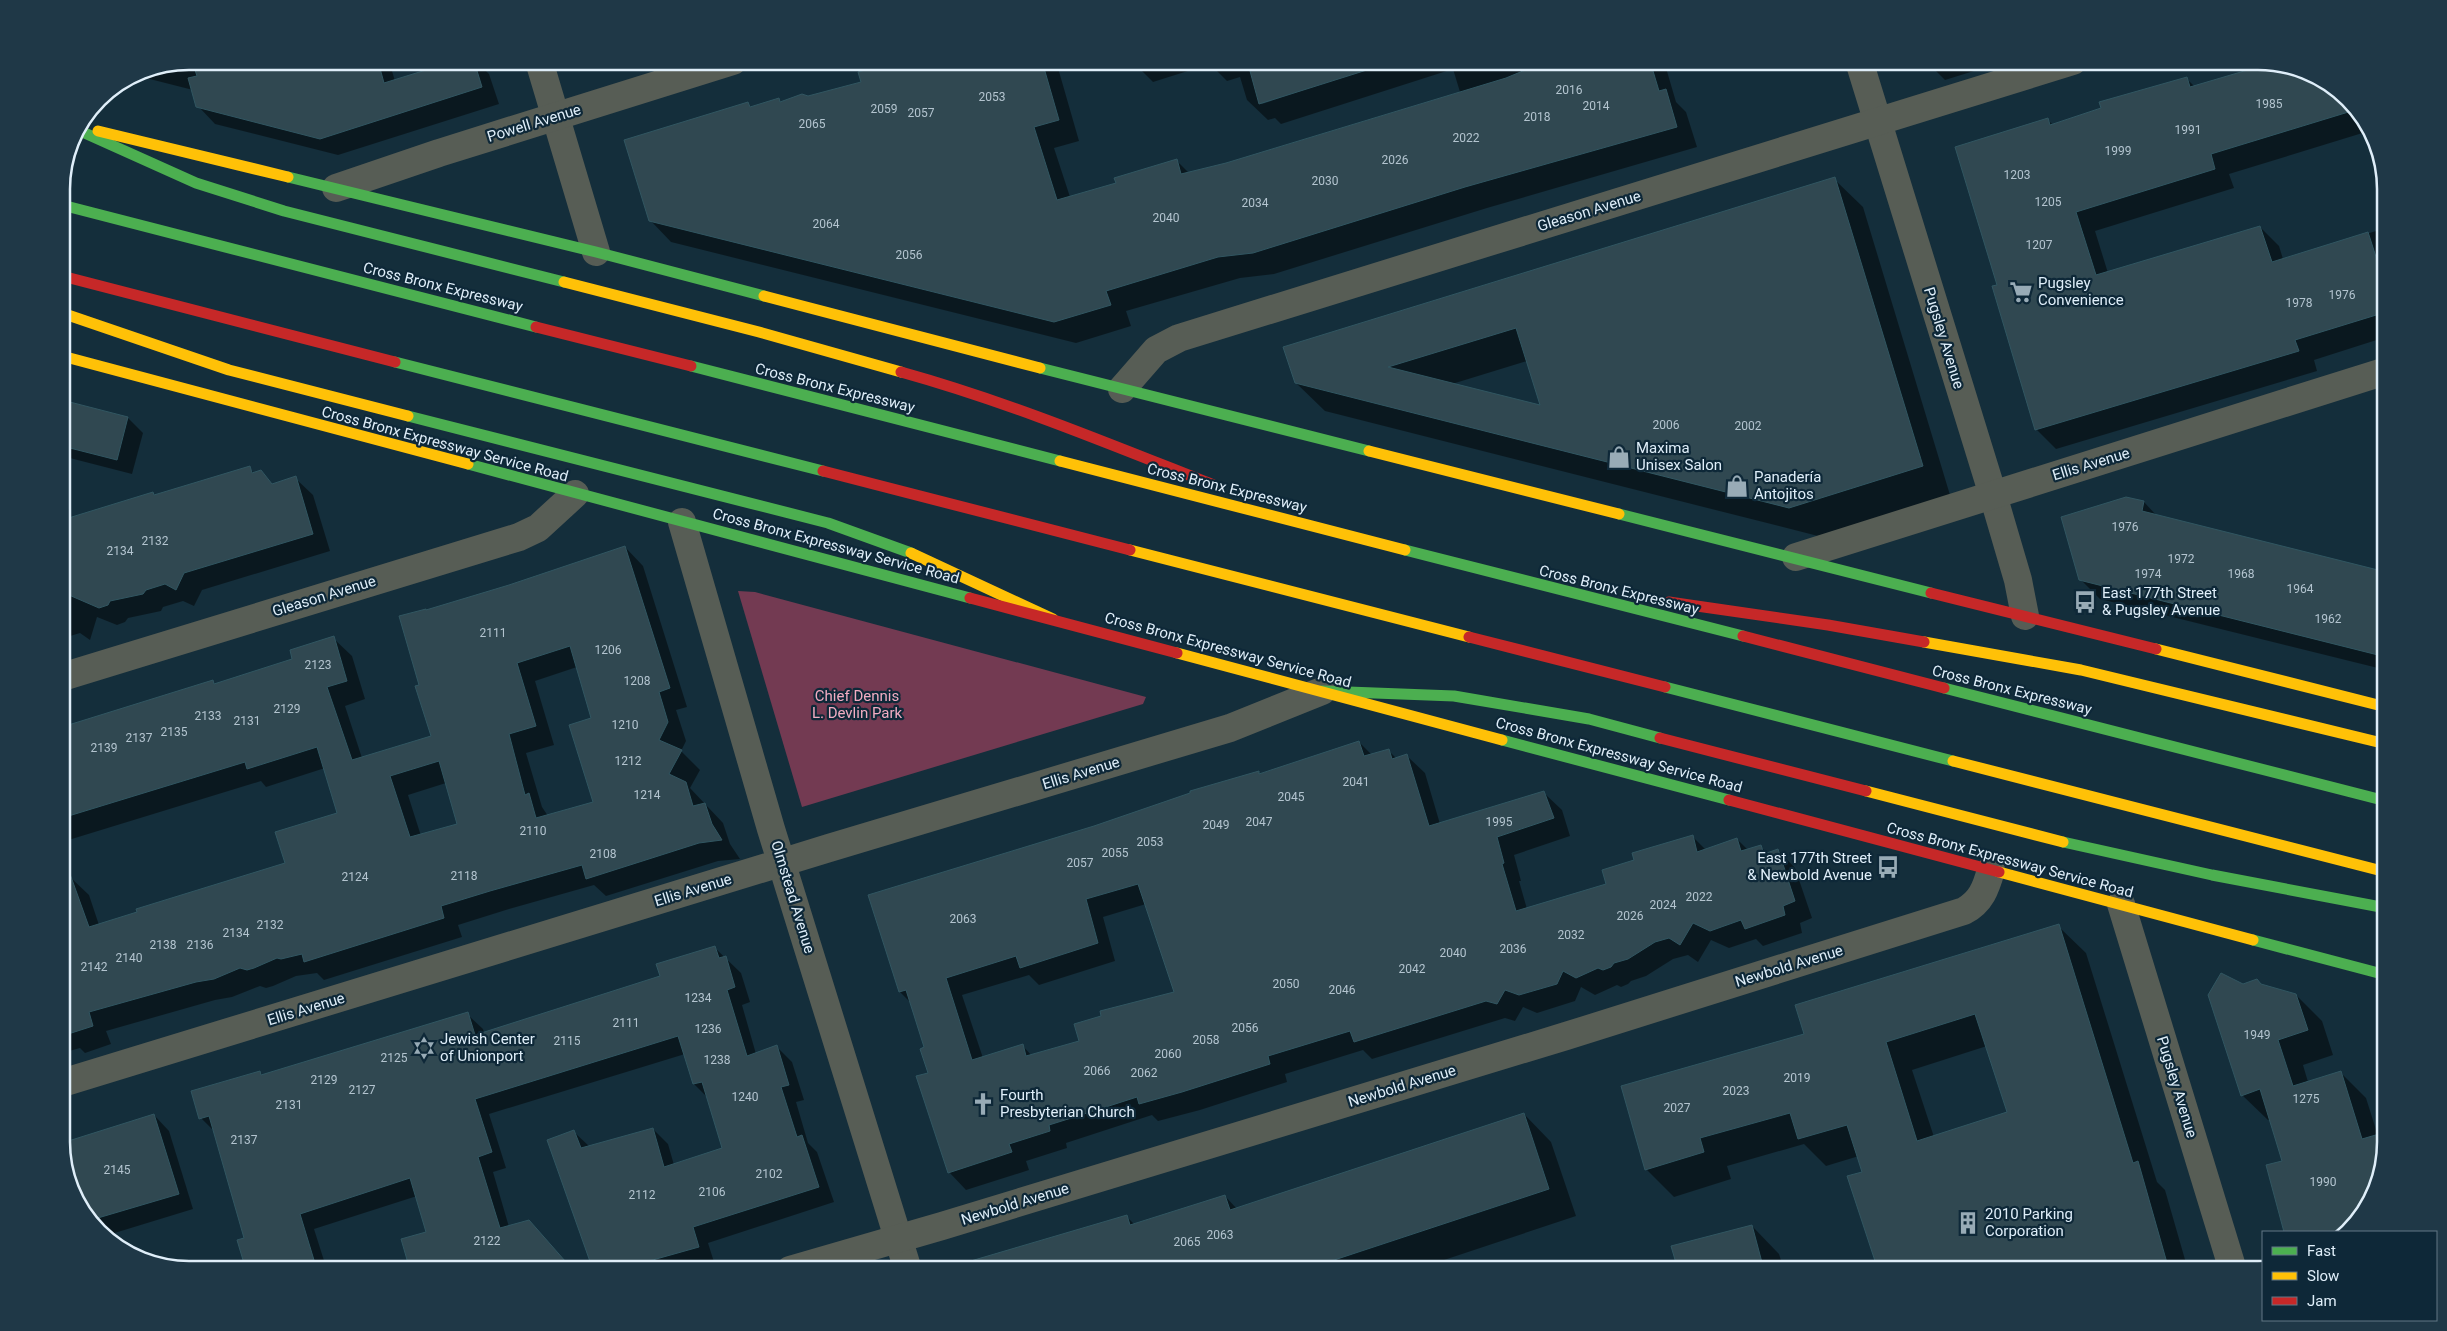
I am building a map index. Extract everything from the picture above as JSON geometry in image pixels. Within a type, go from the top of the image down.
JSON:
[{"type":"main road","points":[[86,130],[336,188],[596,252],[1122,389],[2377,705]]},
{"type":"main road","points":[[85,131],[196,183],[276,208],[759,332],[959,388],[1106,441],[1310,525]]},
{"type":"main road","name":"Cross Bronx Expressway","points":[[70,206],[1535,584],[2377,799]]},
{"type":"main road","points":[[70,278],[2377,870]]},
{"type":"main road","points":[[70,316],[229,370],[819,521],[866,535],[932,560],[1053,618]]},
{"type":"main road","name":"Cross Bronx Expressway Service Road","points":[[70,358],[575,494],[1053,618],[2377,973]]},
{"type":"main road","points":[[1535,584],[1641,598]]},
{"type":"main road","points":[[1660,601],[1828,625],[2063,667],[2131,681],[2377,742]]},
{"type":"main road","points":[[1322,691],[1454,696],[1545,710],[1589,719],[2083,847],[2212,875],[2377,906]]},
{"type":"street","points":[[542,70],[596,252]]},
{"type":"street","name":"Powell Avenue","points":[[336,188],[412,161],[704,70]]},
{"type":"street","name":"Pugsley Avenue","points":[[1863,70],[1993,495],[2018,580],[2025,616]]},
{"type":"street","name":"Gleason Avenue","points":[[1122,389],[1156,350],[1179,338],[2044,70]]},
{"type":"street","name":"Ellis Avenue","points":[[1796,558],[2377,374]]},
{"type":"street","name":"Gleason Avenue","points":[[70,675],[519,537],[538,528],[575,494]]},
{"type":"street","name":"Olmstead Avenue","points":[[682,522],[782,863],[905,1261]]},
{"type":"street","name":"Ellis Avenue","points":[[70,1082],[1230,728],[1322,691]]},
{"type":"street","name":"Newbold Avenue","points":[[822,1261],[1566,1036],[1964,911],[1973,906],[1981,897],[1991,870]]},
{"type":"street","name":"Pugsley Avenue","points":[[2121,904],[2230,1261]]},
{"type":"green space","name":"Chief Dennis L. Devlin Park","points":[[738,591],[755,592],[1146,697],[1143,704],[802,807]]},
{"type":"building","points":[[195,70],[380,70],[384,83],[426,70],[477,70],[482,87],[320,139],[196,107],[188,78],[197,76]]},
{"type":"building","points":[[865,70],[1045,70],[1059,120],[1034,127],[1057,200],[1116,183],[1114,178],[1177,159],[1181,174],[1226,163],[1506,78],[1525,70],[1653,70],[1659,91],[1666,89],[1677,127],[1465,187],[1253,253],[1218,257],[1106,291],[1111,305],[1054,322],[649,221],[624,140],[748,102],[750,107],[779,98],[780,102],[802,94],[808,96],[861,82],[858,72]]},
{"type":"building","points":[[1253,70],[1367,70],[1259,104],[1250,71]]},
{"type":"building","points":[[2248,70],[2273,71],[2289,74],[2311,82],[2324,90],[2348,112],[2211,154],[2215,169],[2076,212],[2096,275],[2260,226],[2272,262],[2368,232],[2377,260],[2377,315],[2295,340],[2299,351],[2035,430],[1992,286],[1997,285],[1955,147],[2048,118],[2050,125],[2101,108],[2099,102],[2187,77],[2190,87]]},
{"type":"building","points":[[1835,177],[1923,466],[1789,508],[1295,383],[1283,347]],"holes":[[[1516,328],[1540,405],[1388,367]]]},
{"type":"building","points":[[70,402],[128,417],[117,460],[70,448]]},
{"type":"building","points":[[250,466],[252,473],[261,470],[272,484],[296,476],[313,534],[184,573],[176,590],[165,584],[146,590],[143,594],[110,601],[108,605],[99,608],[70,595],[70,518],[153,492],[154,495]]},
{"type":"building","points":[[2126,497],[2144,501],[2142,511],[2377,570],[2377,655],[2079,580],[2061,517]]},
{"type":"building","points":[[625,546],[670,688],[659,692],[668,722],[659,740],[682,750],[669,774],[686,782],[693,806],[705,803],[712,824],[722,840],[699,843],[586,879],[582,865],[490,891],[441,906],[444,918],[304,962],[302,954],[281,959],[277,958],[254,968],[247,970],[240,968],[214,979],[196,982],[89,1012],[93,1026],[70,1033],[70,874],[89,927],[137,912],[136,909],[285,863],[275,832],[337,813],[317,747],[247,769],[245,762],[70,816],[70,725],[213,680],[214,684],[292,659],[290,650],[334,636],[347,681],[327,687],[352,760],[431,736],[415,686],[419,685],[399,616],[426,610],[509,585]],"holes":[[[570,646],[591,718],[569,725],[593,802],[536,818],[529,793],[525,795],[509,734],[536,726],[517,663]],[[439,761],[457,824],[410,837],[390,776]]]},
{"type":"building","points":[[1359,741],[1364,756],[1389,749],[1392,759],[1407,754],[1429,826],[1544,791],[1554,818],[1497,837],[1504,863],[1502,864],[1516,911],[1606,884],[1602,870],[1634,860],[1632,853],[1693,835],[1697,852],[1737,838],[1741,851],[1761,845],[1764,854],[1778,849],[1795,901],[1783,906],[1785,915],[1745,929],[1741,920],[1710,931],[1693,923],[1680,945],[1669,938],[1655,942],[1628,959],[1614,963],[1611,967],[1603,970],[1598,968],[1576,978],[1563,971],[1557,984],[1519,995],[1505,990],[1497,1004],[1486,1001],[1354,1042],[1350,1031],[1268,1056],[1270,1064],[1182,1092],[1139,1104],[1137,1097],[1049,1125],[1050,1131],[1009,1144],[1012,1152],[948,1173],[916,1076],[928,1073],[920,1049],[924,1047],[906,990],[899,992],[868,895],[1094,826],[1190,793],[1190,791],[1259,771],[1259,774]],"holes":[[[1138,884],[1174,992],[1100,1011],[1101,1016],[1074,1024],[1079,1041],[1026,1056],[1023,1044],[972,1060],[946,978],[1016,956],[1020,968],[1098,943],[1086,899]]]},
{"type":"building","points":[[2059,924],[2133,1163],[2138,1161],[2166,1261],[1875,1261],[1847,1176],[1862,1172],[1847,1125],[1798,1139],[1790,1113],[1700,1138],[1704,1152],[1645,1170],[1621,1086],[1804,1034],[1795,1005]],"holes":[[[1975,1014],[2007,1112],[1917,1141],[1886,1042]]]},
{"type":"building","points":[[715,946],[719,958],[726,956],[735,987],[727,990],[747,1056],[777,1045],[789,1085],[781,1087],[797,1137],[802,1135],[819,1187],[693,1227],[699,1247],[649,1261],[590,1261],[547,1140],[574,1130],[581,1148],[653,1128],[664,1167],[722,1148],[702,1082],[693,1084],[678,1036],[475,1099],[492,1152],[478,1157],[500,1228],[529,1220],[565,1261],[407,1261],[401,1239],[426,1232],[410,1178],[300,1214],[314,1261],[243,1261],[237,1240],[244,1238],[209,1116],[199,1119],[191,1091],[260,1071],[261,1075],[468,1012],[475,1035],[660,976],[656,964]]},
{"type":"building","points":[[2221,973],[2243,984],[2257,979],[2261,984],[2296,994],[2308,1030],[2278,1040],[2293,1086],[2341,1071],[2362,1139],[2377,1135],[2373,1173],[2365,1195],[2357,1208],[2336,1231],[2284,1231],[2266,1165],[2282,1161],[2260,1089],[2241,1096],[2208,995]]},
{"type":"building","points":[[1524,1113],[1549,1189],[1331,1261],[971,1261],[1127,1215],[1130,1225],[1225,1195],[1230,1210]]},
{"type":"building","points":[[154,1114],[179,1194],[98,1218],[82,1195],[76,1180],[72,1165],[70,1140]]},
{"type":"building","points":[[1752,1225],[1762,1261],[1675,1261],[1671,1246]]},
{"type":"traffic: fast","points":[[85,133],[196,183],[284,211],[564,282]]},
{"type":"traffic: fast","points":[[288,177],[596,252],[764,296]]},
{"type":"traffic: fast","points":[[70,207],[536,327]]},
{"type":"traffic: fast","points":[[395,362],[823,471]]},
{"type":"traffic: fast","points":[[691,366],[1060,461]]},
{"type":"traffic: fast","points":[[1040,368],[1369,451]]},
{"type":"traffic: fast","points":[[408,416],[828,523],[911,553]]},
{"type":"traffic: fast","points":[[468,464],[970,598]]},
{"type":"traffic: fast","points":[[1619,514],[1931,593]]},
{"type":"traffic: fast","points":[[1405,550],[1743,636]]},
{"type":"traffic: fast","points":[[1665,687],[1953,761]]},
{"type":"traffic: fast","points":[[1944,688],[2377,799]]},
{"type":"traffic: fast","points":[[1322,691],[1454,696],[1589,719],[1660,738]]},
{"type":"traffic: fast","points":[[1502,740],[1729,800]]},
{"type":"traffic: fast","points":[[2063,842],[2212,875],[2377,906]]},
{"type":"traffic: fast","points":[[2253,940],[2377,973]]},
{"type":"traffic: slow","points":[[98,131],[288,177]]},
{"type":"traffic: slow","points":[[564,282],[759,332],[901,372]]},
{"type":"traffic: slow","points":[[764,296],[1040,368]]},
{"type":"traffic: slow","points":[[70,316],[229,370],[408,416]]},
{"type":"traffic: slow","points":[[70,358],[468,464]]},
{"type":"traffic: slow","points":[[1369,451],[1619,514]]},
{"type":"traffic: slow","points":[[1060,461],[1405,550]]},
{"type":"traffic: slow","points":[[1130,550],[1469,637]]},
{"type":"traffic: slow","points":[[911,553],[1053,619]]},
{"type":"traffic: slow","points":[[1924,642],[2081,670],[2377,742]]},
{"type":"traffic: slow","points":[[2156,649],[2377,705]]},
{"type":"traffic: slow","points":[[1177,653],[1502,740]]},
{"type":"traffic: slow","points":[[1953,761],[2377,870]]},
{"type":"traffic: slow","points":[[1866,791],[2063,842]]},
{"type":"traffic: slow","points":[[1999,872],[2253,940]]},
{"type":"traffic: jam","points":[[70,278],[395,362]]},
{"type":"traffic: jam","points":[[536,327],[691,366]]},
{"type":"traffic: jam","points":[[901,372],[1021,410],[1216,486]]},
{"type":"traffic: jam","points":[[823,471],[1130,550]]},
{"type":"traffic: jam","points":[[1931,593],[2156,649]]},
{"type":"traffic: jam","points":[[970,598],[1177,653]]},
{"type":"traffic: jam","points":[[1669,602],[1828,625],[1924,642]]},
{"type":"traffic: jam","points":[[1743,636],[1944,688]]},
{"type":"traffic: jam","points":[[1469,637],[1665,687]]},
{"type":"traffic: jam","points":[[1660,738],[1866,791]]},
{"type":"traffic: jam","points":[[1729,800],[1999,872]]},
{"type":"place","name":"Pugsley Convenience","points":[[2021,292]]},
{"type":"place","name":"Maxima Unisex Salon","points":[[1619,457]]},
{"type":"place","name":"Panadería Antojitos","points":[[1737,486]]},
{"type":"place","name":"East 177th Street & Pugsley Avenue","points":[[2085,602]]},
{"type":"place","name":"East 177th Street & Newbold Avenue","points":[[1888,867]]},
{"type":"place","name":"Jewish Center of Unionport","points":[[424,1048]]},
{"type":"place","name":"Fourth Presbyterian Church","points":[[983,1104]]},
{"type":"place","name":"2010 Parking Corporation","points":[[1968,1223]]}]
